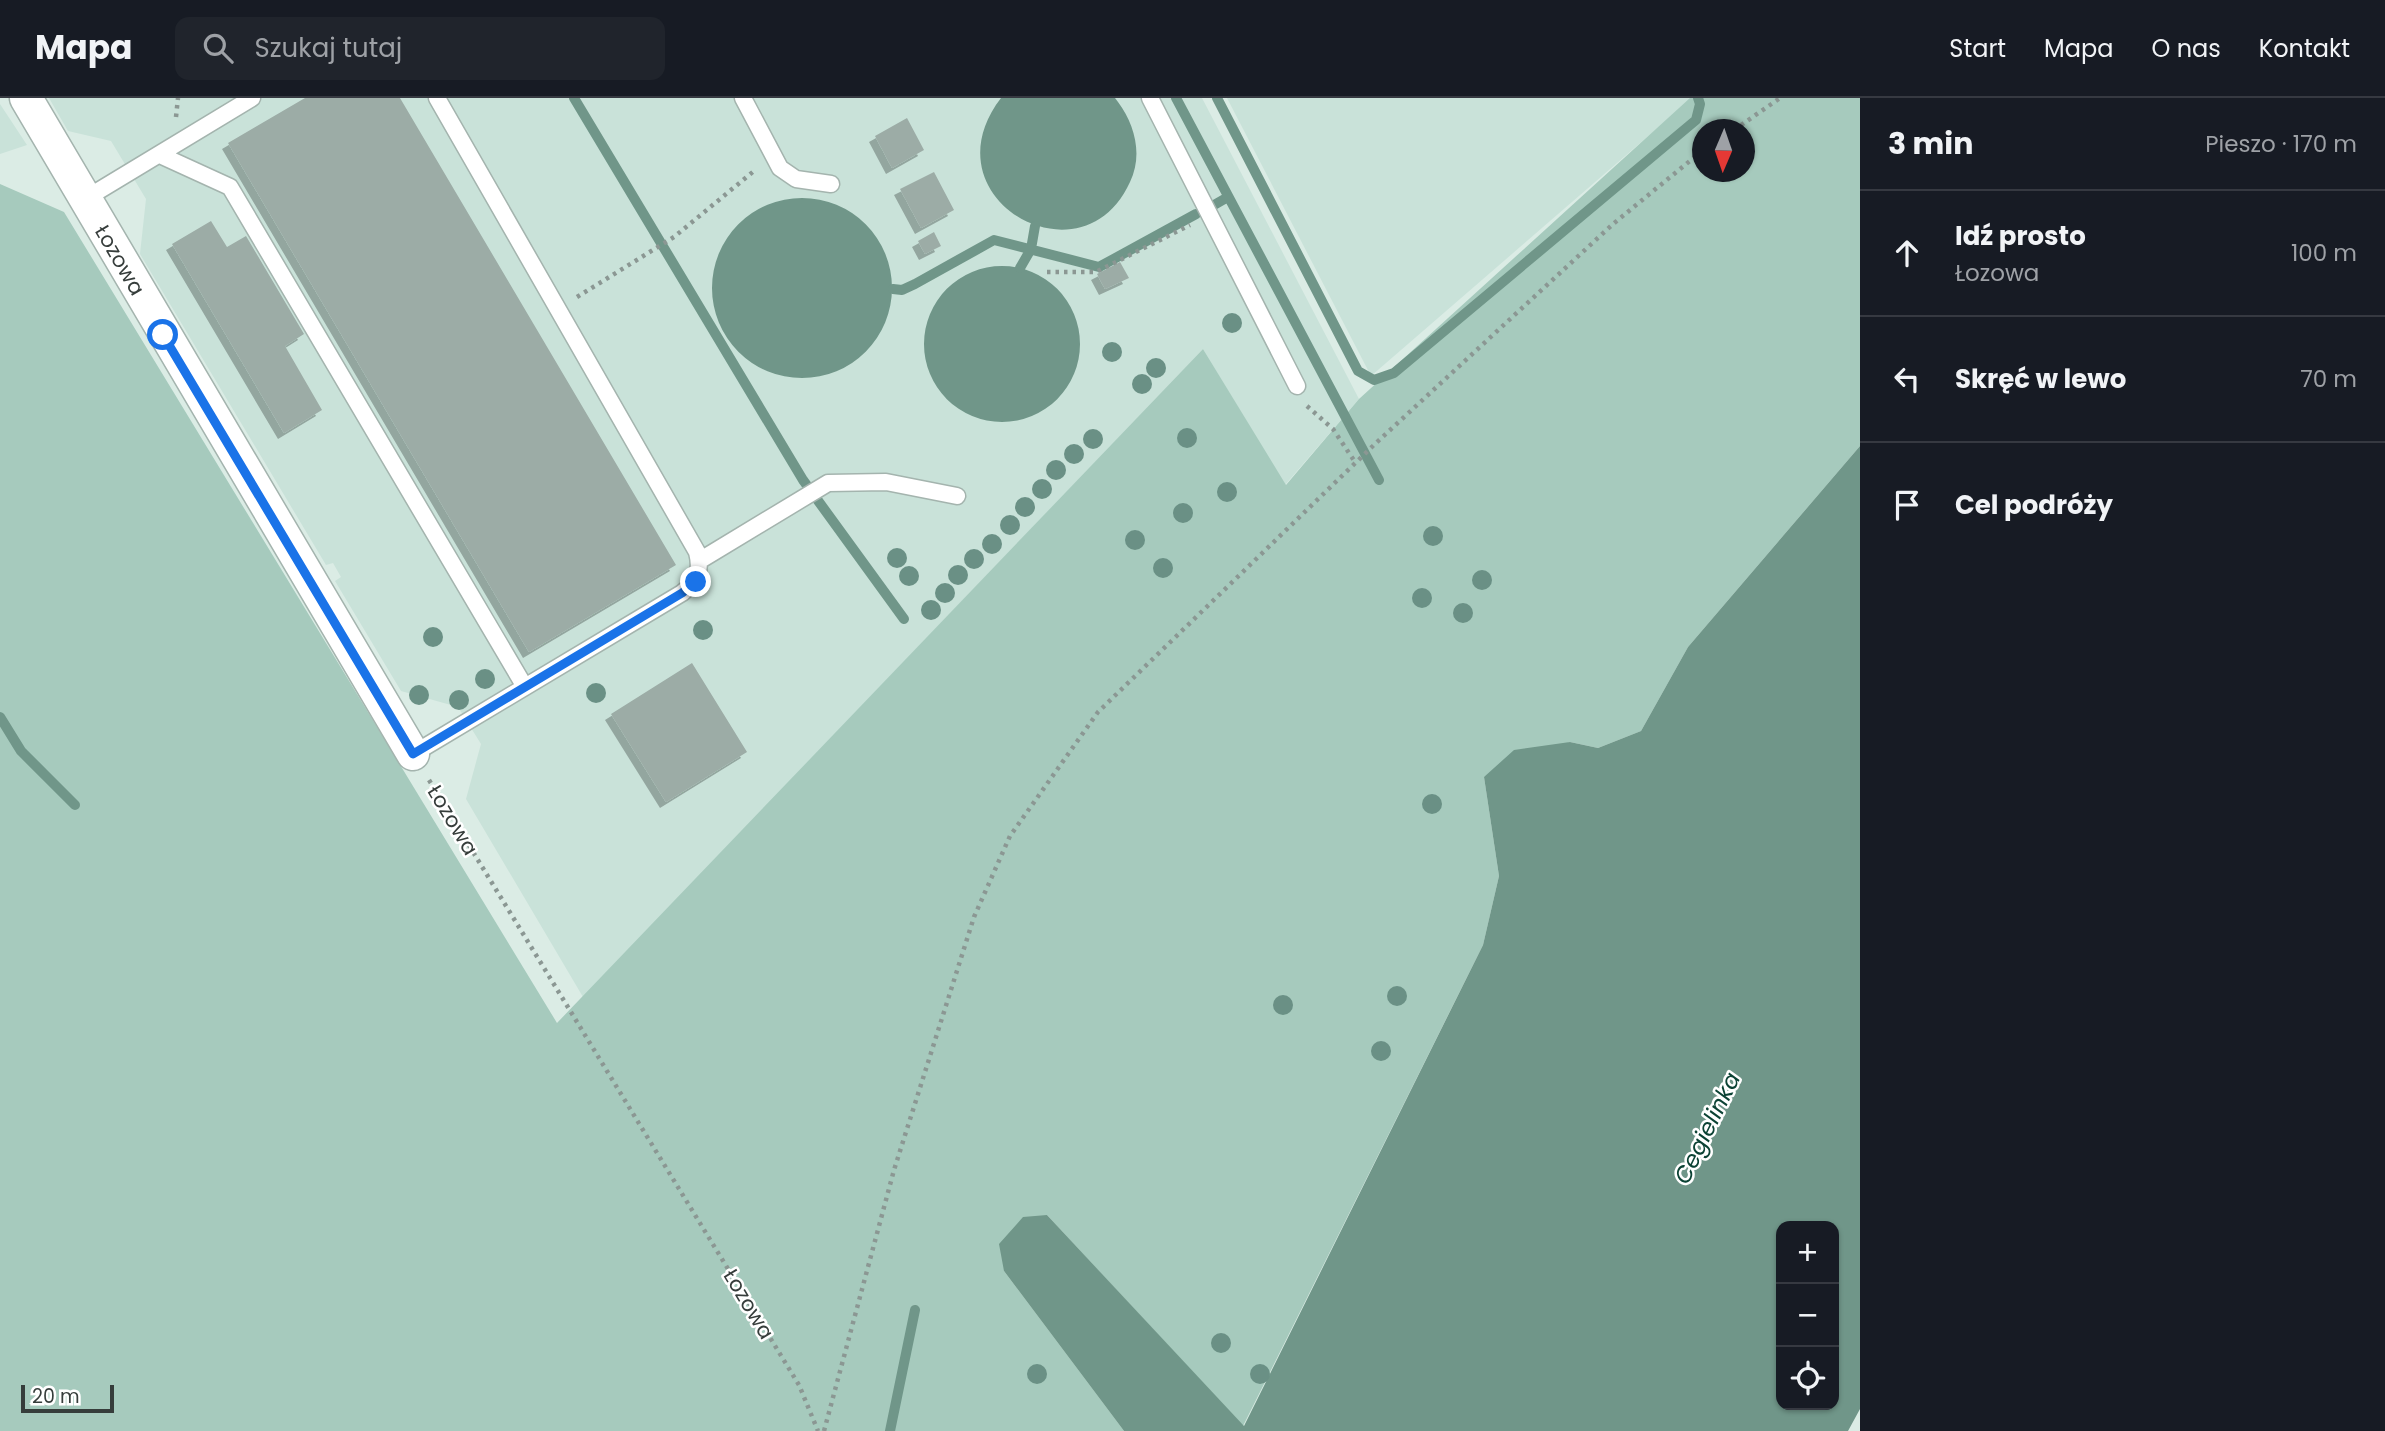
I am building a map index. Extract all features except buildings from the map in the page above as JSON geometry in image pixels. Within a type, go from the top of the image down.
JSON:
[{"type":"street","name":"Łozowa","points":[[26,98],[413,754]]},
{"type":"lane","points":[[85,199],[252,98]]},
{"type":"lane","points":[[413,754],[682,593],[696,582],[699,561],[697,552],[437,98]]},
{"type":"lane","points":[[743,98],[780,168],[796,179],[831,184]]},
{"type":"lane","points":[[1150,98],[1297,386]]},
{"type":"lane","points":[[160,155],[230,187],[525,687]]},
{"type":"lane","points":[[699,561],[828,482],[886,482],[957,496]]},
{"type":"path","points":[[1750,119],[1780,98]]},
{"type":"path","points":[[558,309],[674,237],[774,155]]},
{"type":"path","points":[[824,1431],[894,1170],[974,917],[1010,836],[1098,712],[1355,463],[1613,224],[1692,160]]},
{"type":"path","points":[[1047,272],[1097,272],[1210,215]]},
{"type":"path","points":[[1310,411],[1333,429],[1355,463]]},
{"type":"path","name":"Łozowa","points":[[413,754],[799,1385],[818,1431]]},
{"type":"shaded area","points":[[49,98],[1202,98],[1359,399],[1285,485],[1203,349],[583,997],[466,799],[481,744],[458,707],[401,691],[335,581],[341,577],[333,563],[326,565],[140,254],[146,199],[111,141],[68,131]]},
{"type":"shaded area","points":[[1227,98],[1690,98],[1691,99],[1371,376]]},
{"type":"shaded area","points":[[1690,98],[1860,98],[1860,446],[1688,647],[1641,731],[1598,748],[1570,742],[1484,777],[1499,876],[1483,945],[1243,1426],[1047,1215],[1004,1271],[1124,1431],[0,1431],[0,184],[64,212],[557,1023],[1203,349],[1286,485],[1359,399]]},
{"type":"shaded area","points":[[0,104],[27,145],[0,154]]},
{"type":"water","points":[[1001,98],[1115,98],[1133,130],[1136,161],[1130,182],[1108,213],[1079,228],[1048,228],[1019,217],[995,196],[982,168],[982,135]]},
{"type":"water","points":[[802,198],[836,205],[852,213],[865,225],[877,238],[885,254],[892,288],[885,322],[877,338],[865,351],[852,363],[836,371],[802,378],[768,371],[752,363],[739,351],[727,338],[719,322],[712,288],[719,254],[727,238],[739,225],[752,213],[768,205]]},
{"type":"water","points":[[1002,266],[1032,272],[1057,289],[1074,314],[1080,344],[1074,374],[1057,399],[1032,416],[1002,422],[972,416],[947,399],[930,374],[924,344],[930,314],[947,289],[972,272]]},
{"type":"water","name":"Cegielinka","points":[[1860,446],[1860,1409],[1848,1431],[1124,1431],[1004,1271],[999,1244],[1023,1217],[1047,1215],[1244,1426],[1483,945],[1499,876],[1484,777],[1514,750],[1570,742],[1598,748],[1641,731],[1688,647]]},
{"type":"waterway","points":[[574,98],[803,480],[904,619]]},
{"type":"waterway","points":[[1176,98],[1379,480]]},
{"type":"waterway","points":[[1217,98],[1358,371],[1374,380],[1394,373],[1696,120],[1700,104],[1698,98]]},
{"type":"waterway","points":[[1214,205],[1228,197]]},
{"type":"waterway","points":[[893,289],[902,290],[915,284],[994,240],[1099,267],[1196,214]]},
{"type":"waterway","points":[[1020,268],[1031,249],[1035,226]]},
{"type":"waterway","points":[[0,717],[21,751],[75,805]]},
{"type":"waterway","points":[[890,1431],[915,1310]]},
{"type":"route","points":[[163,335],[413,754],[682,593],[696,582]]}]
